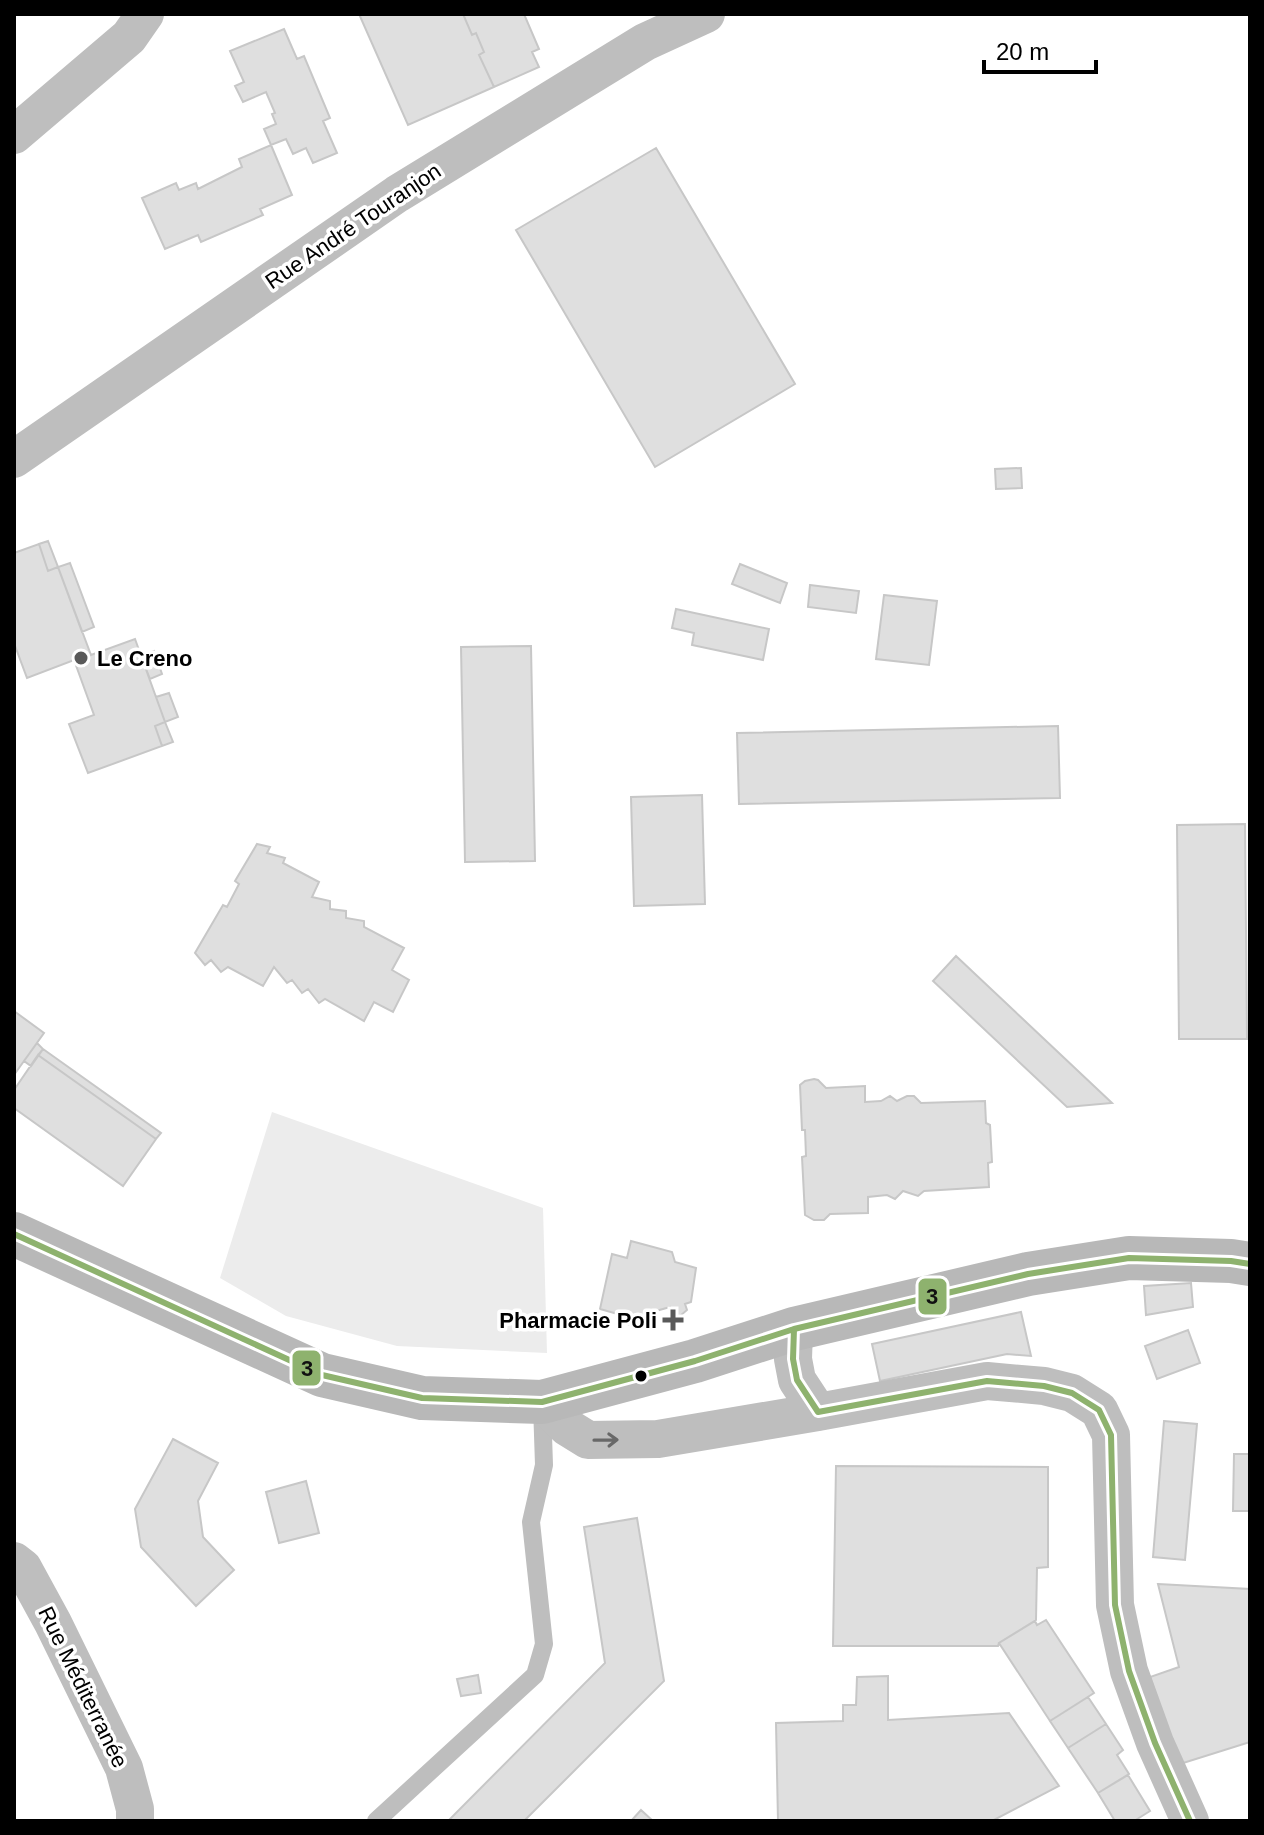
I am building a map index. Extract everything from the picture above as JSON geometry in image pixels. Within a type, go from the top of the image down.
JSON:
[{"type":"street","points":[[14,135],[129,37],[145,14]]},
{"type":"street","name":"Rue André Touranjon","points":[[14,459],[397,194],[645,42],[706,14]]},
{"type":"street","points":[[14,1234],[322,1375],[422,1398],[542,1402],[695,1361],[794,1329],[1028,1274],[1129,1258],[1250,1264]]},
{"type":"street","points":[[794,1329],[793,1359],[797,1380],[818,1412]]},
{"type":"street","points":[[542,1402],[567,1427],[588,1440],[658,1439],[987,1381],[1044,1386],[1072,1393],[1099,1410],[1111,1435],[1115,1605],[1129,1671],[1155,1743],[1190,1821]]},
{"type":"street","name":"Rue Méditerranée","points":[[14,1561],[23,1568],[53,1623],[124,1768],[135,1809],[135,1821]]},
{"type":"lane","points":[[376,1821],[535,1675],[544,1644],[531,1522],[544,1465],[542,1402]]},
{"type":"shaded area","points":[[272,1112],[543,1208],[547,1353],[397,1346],[286,1316],[220,1278]]},
{"type":"building","points":[[359,14],[463,14],[472,35],[476,33],[484,52],[479,55],[494,87],[408,125]]},
{"type":"building","points":[[463,14],[524,14],[539,49],[532,52],[539,67],[494,87],[479,55],[484,52],[476,33],[472,35]]},
{"type":"building","points":[[284,29],[297,59],[304,56],[330,118],[323,121],[337,153],[313,163],[306,148],[293,154],[286,139],[271,145],[264,129],[276,124],[272,114],[275,113],[266,92],[243,102],[235,86],[244,82],[230,51]]},
{"type":"building","points":[[271,145],[292,195],[260,209],[263,215],[201,242],[198,235],[165,249],[142,198],[176,183],[179,190],[196,183],[198,189],[242,167],[239,159]]},
{"type":"building","points":[[656,148],[795,384],[655,467],[516,230]]},
{"type":"building","points":[[1021,468],[1022,488],[996,489],[995,469]]},
{"type":"building","points":[[48,541],[58,567],[48,571],[39,544]]},
{"type":"building","name":"Le Creno","points":[[39,544],[48,571],[58,567],[91,655],[135,639],[165,722],[155,726],[162,746],[88,773],[69,724],[94,715],[74,660],[27,678],[14,643],[14,553]]},
{"type":"building","points":[[70,563],[94,627],[82,632],[58,567]]},
{"type":"building","points":[[740,564],[787,583],[780,603],[732,584]]},
{"type":"building","points":[[810,585],[859,591],[856,613],[808,607]]},
{"type":"building","points":[[884,595],[937,601],[929,665],[876,659]]},
{"type":"building","points":[[676,609],[769,629],[763,660],[692,645],[694,633],[672,628]]},
{"type":"building","points":[[531,646],[535,861],[465,862],[461,647]]},
{"type":"building","points":[[154,651],[162,674],[150,679],[141,656]]},
{"type":"building","points":[[169,693],[178,717],[165,722],[156,697]]},
{"type":"building","points":[[165,722],[173,742],[162,746],[155,726]]},
{"type":"building","points":[[1058,726],[1060,798],[739,804],[737,733]]},
{"type":"building","points":[[702,795],[705,904],[634,906],[631,797]]},
{"type":"building","points":[[1245,824],[1247,1039],[1179,1039],[1177,825]]},
{"type":"building","points":[[257,844],[270,847],[267,853],[285,858],[283,863],[319,882],[312,897],[330,901],[330,909],[346,911],[346,918],[364,921],[364,927],[404,948],[392,970],[409,980],[393,1012],[374,1002],[364,1021],[325,999],[319,1003],[308,989],[302,993],[292,980],[287,983],[274,967],[263,986],[228,967],[221,972],[211,960],[205,965],[195,953],[223,905],[227,907],[239,884],[235,881]]},
{"type":"building","points":[[956,956],[1112,1103],[1067,1107],[933,981]]},
{"type":"building","points":[[14,1011],[44,1033],[14,1075]]},
{"type":"building","points":[[37,1043],[43,1049],[31,1066],[24,1061]]},
{"type":"building","points":[[43,1049],[161,1133],[156,1139],[38,1055]]},
{"type":"building","points":[[38,1055],[156,1139],[123,1186],[14,1108],[14,1090]]},
{"type":"building","points":[[814,1079],[826,1088],[865,1086],[865,1102],[881,1101],[890,1096],[897,1101],[914,1096],[921,1103],[985,1101],[992,1162],[988,1163],[989,1187],[924,1191],[918,1196],[903,1191],[895,1199],[887,1195],[868,1197],[868,1213],[830,1214],[824,1220],[814,1220],[805,1215],[802,1157],[806,1156],[805,1130],[802,1130],[800,1085]]},
{"type":"building","points":[[631,1241],[672,1252],[675,1262],[696,1268],[691,1302],[685,1304],[687,1310],[680,1316],[672,1314],[670,1307],[649,1313],[636,1326],[626,1324],[625,1316],[600,1309],[612,1254],[627,1258]]},
{"type":"building","points":[[1191,1283],[1193,1307],[1146,1315],[1144,1286]]},
{"type":"building","points":[[1021,1312],[1031,1356],[1007,1354],[880,1381],[872,1344]]},
{"type":"building","points":[[1188,1330],[1200,1363],[1157,1379],[1145,1346]]},
{"type":"building","points":[[1164,1421],[1197,1424],[1185,1560],[1153,1557]]},
{"type":"building","points":[[173,1439],[218,1463],[198,1501],[203,1537],[234,1570],[196,1606],[141,1547],[135,1509]]},
{"type":"building","points":[[1234,1454],[1250,1454],[1250,1511],[1233,1511]]},
{"type":"building","points":[[836,1466],[1048,1467],[1048,1567],[1037,1568],[1036,1620],[998,1646],[833,1646]]},
{"type":"building","points":[[306,1481],[319,1533],[279,1543],[266,1492]]},
{"type":"building","points":[[637,1518],[664,1681],[524,1821],[448,1821],[605,1663],[584,1527]]},
{"type":"building","points":[[1158,1584],[1250,1589],[1250,1742],[1180,1764],[1150,1677],[1179,1667]]},
{"type":"building","points":[[1046,1620],[1094,1693],[1050,1721],[999,1643],[1035,1621],[1037,1625]]},
{"type":"building","points":[[478,1675],[481,1693],[461,1696],[457,1679]]},
{"type":"building","points":[[888,1676],[888,1720],[1009,1713],[1059,1786],[992,1821],[778,1821],[776,1723],[843,1721],[843,1705],[856,1705],[857,1677]]},
{"type":"building","points":[[1088,1697],[1106,1724],[1068,1748],[1050,1721]]},
{"type":"building","points":[[1106,1724],[1123,1750],[1117,1755],[1129,1774],[1098,1793],[1068,1748]]},
{"type":"building","points":[[1128,1775],[1150,1811],[1134,1821],[1115,1821],[1098,1793]]},
{"type":"building","points":[[641,1810],[653,1821],[631,1821]]},
{"type":"transit line","name":"3","points":[[14,1234],[322,1375],[422,1398],[542,1402],[695,1361],[794,1329],[1028,1274],[1129,1258],[1250,1264]]},
{"type":"transit line","name":"3","points":[[794,1329],[793,1359],[797,1380],[818,1412],[987,1381],[1044,1386],[1072,1393],[1099,1410],[1111,1435],[1115,1605],[1129,1671],[1155,1743],[1190,1821]]},
{"type":"place","name":"Le Creno","points":[[81,658]]},
{"type":"place","name":"Pharmacie Poli","points":[[673,1320]]}]
